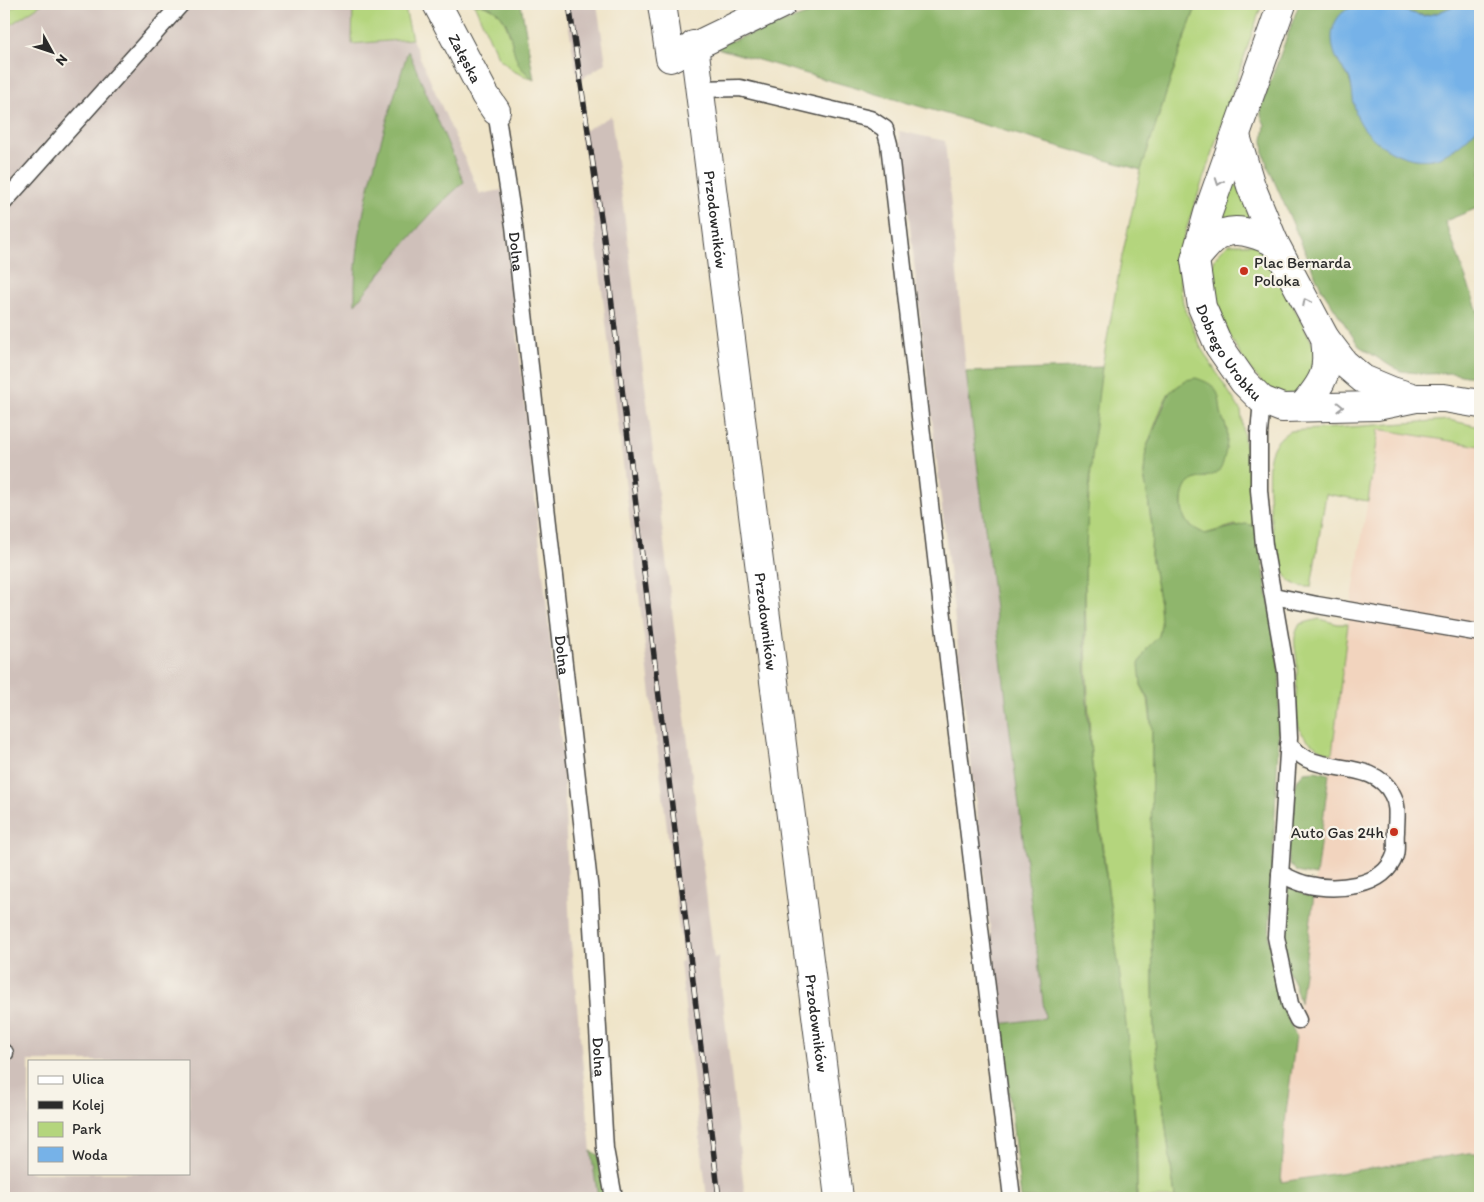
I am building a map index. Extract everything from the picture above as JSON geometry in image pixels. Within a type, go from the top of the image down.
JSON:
[{"type":"street","name":"Załęska","points":[[437,4],[485,95],[496,111]]},
{"type":"street","points":[[662,4],[670,58],[782,4]]},
{"type":"street","name":"Dobrego Urobku","points":[[1282,4],[1208,213],[1195,260],[1202,306],[1219,346],[1244,382],[1262,400],[1282,408],[1303,406],[1378,406],[1416,398],[1444,398],[1480,404]]},
{"type":"street","name":"Przodowników","points":[[694,45],[839,1198]]},
{"type":"street","name":"Dobrego Urobku","points":[[1236,136],[1251,186],[1274,242],[1325,338],[1344,363],[1363,379],[1392,391],[1416,398]]},
{"type":"street","points":[[1195,260],[1215,237],[1233,230],[1256,234],[1274,242]]},
{"type":"street","name":"Dobrego Urobku","points":[[1303,406],[1316,391],[1326,372],[1325,338]]},
{"type":"lane","points":[[4,202],[181,4]]},
{"type":"lane","points":[[701,89],[740,88],[870,119],[885,129],[887,136],[1012,1198]]},
{"type":"lane","name":"Dolna","points":[[496,111],[514,226],[590,892],[605,1149],[614,1198]]},
{"type":"lane","points":[[1262,400],[1259,434],[1259,490],[1264,545],[1286,672],[1288,746],[1276,937],[1290,1004],[1298,1020]]},
{"type":"lane","points":[[1274,596],[1480,633]]},
{"type":"lane","points":[[1280,874],[1303,884],[1315,886],[1354,886],[1368,883],[1385,870],[1394,855],[1397,809],[1392,794],[1376,778],[1365,773],[1307,759],[1288,746]]},
{"type":"shaded area","points":[[39,4],[353,4],[352,44],[412,39],[480,194],[502,190],[563,759],[570,933],[591,1151],[598,1198],[4,1198],[4,28]]},
{"type":"shaded area","points":[[565,4],[597,4],[606,63],[578,81]]},
{"type":"shaded area","points":[[611,116],[714,958],[718,957],[745,1198],[707,1198],[680,962],[683,961],[585,148],[582,148],[580,133]]},
{"type":"shaded area","points":[[899,131],[945,141],[966,372],[1045,1019],[1001,1024]]},
{"type":"shaded area","points":[[1379,429],[1480,446],[1480,1153],[1337,1172],[1281,1182],[1286,1113],[1348,624]]},
{"type":"green space","points":[[18,4],[42,4],[4,29],[4,13]]},
{"type":"green space","points":[[353,4],[404,4],[412,39],[352,44]]},
{"type":"green space","points":[[474,4],[495,10],[501,16],[506,24],[518,62],[534,80],[513,71],[498,57]]},
{"type":"green space","points":[[481,4],[521,4],[534,80],[518,63],[504,20],[492,8]]},
{"type":"green space","points":[[838,4],[1197,4],[1141,170],[713,47]]},
{"type":"green space","points":[[1197,4],[1262,4],[1183,239],[1180,282],[1183,303],[1201,348],[1241,411],[1245,446],[1249,447],[1258,531],[1235,525],[1205,534],[1190,525],[1184,517],[1182,500],[1187,484],[1198,478],[1206,478],[1226,446],[1227,437],[1219,399],[1186,380],[1169,393],[1146,449],[1144,474],[1152,526],[1151,555],[1160,604],[1161,624],[1159,636],[1148,647],[1141,685],[1148,699],[1152,730],[1151,880],[1154,1034],[1175,1198],[1137,1198],[1137,1137],[1130,1060],[1091,756],[1085,592],[1086,528],[1093,429],[1121,261],[1141,170]]},
{"type":"green space","points":[[1299,4],[1458,4],[1430,15],[1376,6],[1345,11],[1337,60],[1349,78],[1352,89],[1398,154],[1416,159],[1433,159],[1476,130],[1480,124],[1480,207],[1445,221],[1480,317],[1480,377],[1452,373],[1426,374],[1401,371],[1392,367],[1359,346],[1321,288],[1264,154],[1265,125],[1261,115],[1261,107]]},
{"type":"green space","points":[[408,50],[464,182],[434,210],[355,304],[359,239],[365,207],[380,144]]},
{"type":"green space","points":[[1234,180],[1255,219],[1224,220],[1222,215]]},
{"type":"green space","points":[[1229,244],[1256,244],[1267,256],[1314,346],[1318,360],[1299,392],[1284,395],[1271,389],[1257,377],[1232,340],[1215,297],[1212,279],[1214,261],[1219,253]]},
{"type":"green space","points":[[1102,367],[1091,463],[1088,512],[1085,611],[1087,708],[1097,811],[1127,1032],[1136,1142],[1137,1198],[1021,1198],[1001,1024],[1045,1018],[966,372]]},
{"type":"green space","points":[[1196,378],[1210,384],[1216,390],[1227,439],[1223,461],[1218,472],[1190,482],[1184,490],[1182,507],[1184,517],[1190,525],[1205,534],[1245,524],[1252,525],[1258,531],[1280,675],[1269,940],[1283,1008],[1296,1036],[1286,1113],[1281,1182],[1469,1153],[1480,1153],[1480,1198],[1175,1198],[1154,1034],[1151,880],[1152,730],[1149,699],[1141,685],[1139,664],[1148,647],[1159,636],[1161,624],[1160,604],[1151,555],[1152,526],[1144,474],[1146,449],[1169,393],[1186,380]]},
{"type":"green space","points":[[1449,420],[1480,427],[1480,446],[1379,429],[1368,501],[1326,494],[1311,587],[1304,587],[1293,583],[1283,570],[1276,553],[1269,499],[1270,457],[1280,439],[1290,431]]},
{"type":"green space","points":[[1319,619],[1338,624],[1348,624],[1332,754],[1316,746],[1306,738],[1296,719],[1297,660],[1295,635],[1300,624]]},
{"type":"green space","points":[[1315,771],[1329,774],[1316,876],[1297,872],[1289,863],[1288,850],[1295,788],[1298,779],[1304,772]]},
{"type":"green space","points":[[1288,888],[1293,888],[1306,896],[1314,895],[1300,1003],[1294,983],[1287,970],[1282,935]]},
{"type":"green space","points":[[591,1151],[598,1155],[605,1198],[598,1198]]},
{"type":"water","points":[[1379,4],[1423,16],[1437,13],[1458,4],[1480,4],[1480,124],[1459,146],[1445,155],[1422,160],[1401,155],[1382,146],[1367,132],[1358,119],[1350,80],[1335,55],[1332,34],[1336,20],[1346,10],[1358,5]]},
{"type":"railway","points":[[569,4],[604,238],[719,1198]]},
{"type":"place","name":"Plac Bernarda Poloka","points":[[1244,271]]},
{"type":"place","name":"Auto Gas 24h","points":[[1394,832]]}]
